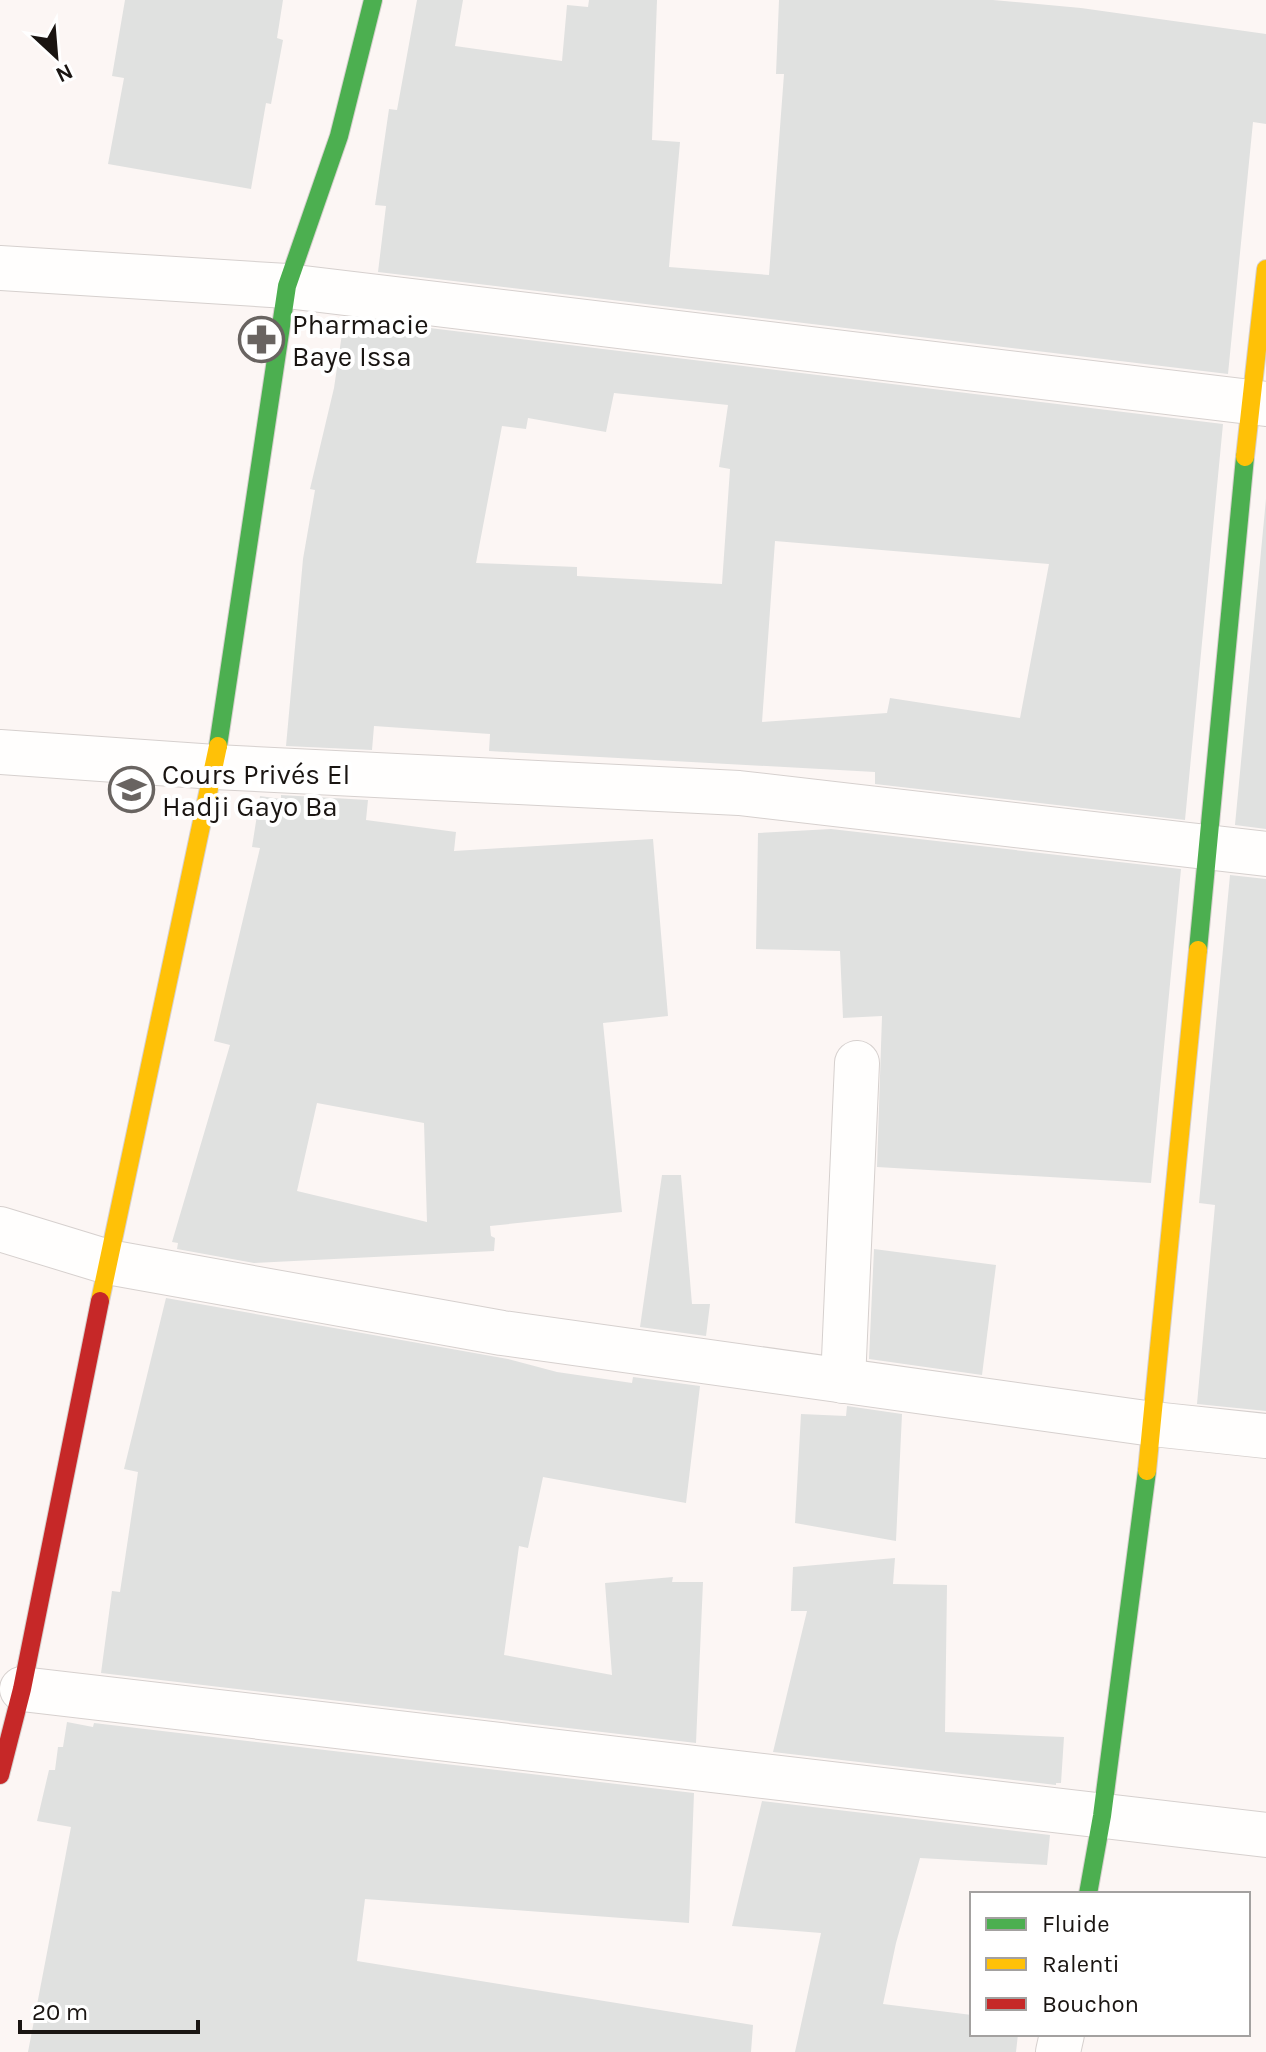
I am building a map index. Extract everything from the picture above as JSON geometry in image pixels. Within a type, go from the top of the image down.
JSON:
[{"type":"street","points":[[0,1775],[11,1711],[215,767],[287,286],[339,136],[373,0]]},
{"type":"street","points":[[0,268],[287,286],[1258,404]]},
{"type":"street","points":[[1088,1892],[1102,1816],[1153,1424],[1208,848],[1258,404],[1266,269]]},
{"type":"street","points":[[0,752],[215,767],[739,793],[1266,854]]},
{"type":"street","points":[[843,1381],[857,1063]]},
{"type":"street","points":[[0,1229],[108,1262],[502,1333],[1153,1424],[1266,1436]]},
{"type":"street","points":[[11,1711],[1102,1816],[1266,1835]]},
{"type":"building","points":[[125,0],[283,0],[277,38],[283,40],[271,104],[266,103],[251,189],[108,164],[124,78],[112,76]]},
{"type":"building","points":[[417,0],[463,0],[455,46],[562,61],[567,5],[588,7],[589,0],[657,0],[652,140],[680,142],[669,267],[769,275],[784,74],[776,74],[779,0],[993,0],[1081,8],[1266,34],[1266,124],[1253,122],[1228,374],[378,272],[386,206],[375,205],[389,109],[397,110]]},
{"type":"building","points":[[372,321],[1223,424],[1185,820],[875,784],[875,772],[489,751],[490,734],[374,726],[372,750],[286,746],[303,559],[315,490],[310,489],[334,388],[343,327],[371,331]],"holes":[[[614,393],[728,405],[719,467],[730,469],[722,584],[577,576],[577,567],[476,563],[502,426],[526,429],[528,418],[606,432]],[[775,541],[1049,564],[1020,718],[890,698],[887,713],[762,722]]]},
{"type":"building","points":[[1266,499],[1266,829],[1235,825]]},
{"type":"building","points":[[281,795],[368,800],[366,820],[456,832],[454,851],[653,839],[668,1016],[603,1023],[622,1212],[490,1226],[491,1236],[495,1238],[494,1251],[254,1263],[177,1249],[178,1243],[172,1242],[230,1045],[214,1041],[260,848],[252,847],[260,796],[281,799]],"holes":[[[317,1103],[424,1123],[427,1222],[297,1191]]]},
{"type":"building","points":[[831,829],[1181,869],[1151,1183],[877,1167],[882,1016],[843,1018],[840,951],[756,949],[758,833]]},
{"type":"building","points":[[1230,875],[1266,879],[1266,1411],[1197,1404],[1215,1205],[1199,1203]]},
{"type":"building","points":[[662,1175],[681,1175],[692,1304],[710,1304],[706,1336],[640,1327]]},
{"type":"building","points":[[874,1249],[996,1265],[982,1375],[869,1359]]},
{"type":"building","points":[[166,1298],[508,1359],[557,1372],[632,1383],[633,1377],[700,1386],[686,1503],[543,1477],[528,1548],[519,1546],[504,1655],[612,1675],[605,1583],[673,1577],[672,1582],[703,1582],[696,1743],[101,1673],[112,1591],[120,1592],[138,1472],[124,1469]]},
{"type":"building","points":[[847,1406],[902,1414],[896,1541],[795,1523],[801,1414],[846,1416]]},
{"type":"building","points":[[895,1558],[893,1584],[947,1585],[945,1732],[1064,1737],[1061,1783],[1056,1785],[773,1752],[807,1611],[791,1611],[793,1567]]},
{"type":"building","points":[[67,1722],[694,1793],[689,1923],[365,1899],[357,1961],[753,2025],[751,2052],[28,2052],[71,1827],[37,1821],[49,1770],[55,1770],[58,1747],[63,1747]]},
{"type":"building","points":[[762,1801],[1050,1835],[1047,1865],[920,1858],[883,2004],[970,2015],[970,2036],[1018,2036],[1016,2052],[795,2052],[821,1933],[732,1926]]},
{"type":"traffic: fast","points":[[218,746],[287,286],[339,136],[373,0]]},
{"type":"traffic: fast","points":[[1198,950],[1245,457]]},
{"type":"traffic: fast","points":[[1088,1892],[1102,1816],[1147,1471]]},
{"type":"traffic: slow","points":[[1245,457],[1266,269]]},
{"type":"traffic: slow","points":[[100,1301],[218,746]]},
{"type":"traffic: slow","points":[[1147,1471],[1198,950]]},
{"type":"traffic: jam","points":[[0,1775],[22,1689],[100,1301]]},
{"type":"place","name":"Pharmacie Baye Issa","points":[[261,340]]},
{"type":"place","name":"Cours Privés El Hadji Gayo Ba","points":[[131,790]]}]
